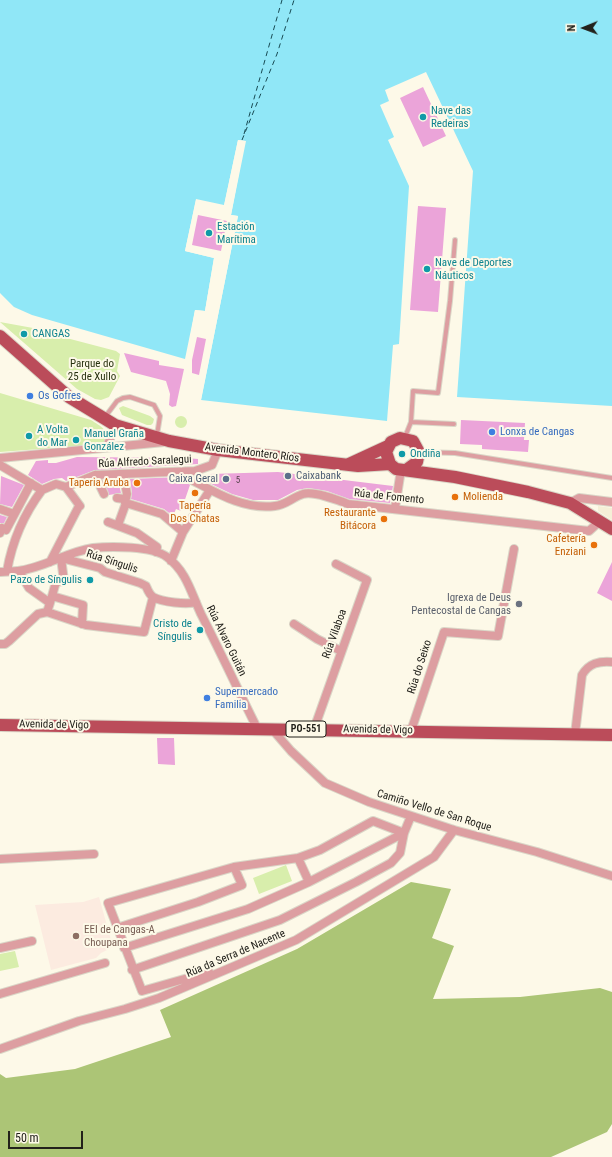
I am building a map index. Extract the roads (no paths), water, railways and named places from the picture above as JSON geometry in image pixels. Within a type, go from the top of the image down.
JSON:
[{"type":"main road","name":"Avenida Montero Ríos","points":[[0,336],[69,397],[115,425],[169,441],[218,450],[358,466],[390,464]]},
{"type":"main road","points":[[348,464],[388,446],[395,439],[405,437],[413,441],[425,463],[455,477]]},
{"type":"main road","points":[[388,446],[387,459],[390,464],[403,470],[455,477],[528,492],[570,503],[612,529]]},
{"type":"main road","points":[[403,470],[412,467],[419,454]]},
{"type":"main road","name":"Avenida de Vigo","points":[[0,725],[612,735]]},
{"type":"street","points":[[107,447],[115,425]]},
{"type":"street","points":[[0,458],[169,441]]},
{"type":"street","name":"Rúa Alfredo Saralegui","points":[[42,490],[56,484],[66,487],[95,475],[195,471],[212,465],[218,450]]},
{"type":"street","points":[[0,465],[42,490],[30,507],[15,540],[4,571],[19,572],[61,558],[70,553],[94,548],[129,548],[156,552],[157,547],[137,533],[108,522]]},
{"type":"street","points":[[396,508],[403,470]]},
{"type":"street","name":"Rúa de Fomento","points":[[187,472],[188,478],[210,490],[246,505],[276,506],[304,493],[329,498],[348,504],[396,508],[589,531],[600,521]]},
{"type":"street","points":[[118,526],[127,494],[123,474]]},
{"type":"street","points":[[95,475],[104,494]]},
{"type":"street","points":[[1,529],[6,530],[31,483]]},
{"type":"street","points":[[50,562],[80,506],[66,487]]},
{"type":"street","points":[[173,563],[183,532],[210,490]]},
{"type":"street","points":[[117,498],[124,499],[125,502],[162,514],[183,532]]},
{"type":"street","points":[[570,503],[579,498],[612,502]]},
{"type":"street","points":[[0,509],[14,514]]},
{"type":"street","points":[[1,529],[15,540]]},
{"type":"street","name":"Rúa do Seixo","points":[[411,731],[444,632],[498,636],[514,549]]},
{"type":"street","name":"Rúa Alvaro Guitán","points":[[156,552],[173,563],[187,579],[196,602],[257,728]]},
{"type":"street","points":[[47,612],[56,582],[64,581],[61,558]]},
{"type":"street","name":"Rúa Síngulis","points":[[61,558],[100,568],[105,572],[140,583],[146,586],[148,592],[153,597]]},
{"type":"street","name":"Rúa Vilaboa","points":[[314,729],[367,580],[336,564]]},
{"type":"street","points":[[19,572],[29,588],[51,600],[83,605],[82,624]]},
{"type":"street","points":[[0,644],[9,641],[38,614],[47,612],[82,624],[144,632],[153,597],[188,605],[196,602]]},
{"type":"street","points":[[294,624],[317,640],[341,651]]},
{"type":"street","points":[[575,734],[582,675],[586,667],[594,663],[612,662]]},
{"type":"street","name":"Camiño Vello de San Roque","points":[[272,729],[291,751],[325,783],[369,802],[454,830],[537,852],[612,876]]},
{"type":"street","points":[[132,970],[256,929],[320,901],[391,863],[400,853],[404,833],[411,816]]},
{"type":"street","points":[[244,962],[142,991],[132,970],[108,904],[234,867],[298,858],[320,850],[373,821],[404,833]]},
{"type":"street","name":"Rúa da Serra de Nacente","points":[[0,1050],[79,1021],[159,998],[296,940],[434,857],[454,830]]},
{"type":"street","points":[[124,948],[248,909],[309,882],[404,833]]},
{"type":"street","points":[[0,859],[94,854]]},
{"type":"street","points":[[298,858],[309,882]]},
{"type":"street","points":[[117,928],[186,906],[242,885],[234,867]]},
{"type":"street","points":[[0,948],[32,941]]},
{"type":"street","points":[[0,994],[105,963]]},
{"type":"lane","points":[[405,437],[411,422],[413,391],[438,393],[450,301],[455,240]]},
{"type":"lane","points":[[104,419],[117,401],[123,398],[130,397],[154,405],[160,416],[157,438]]},
{"type":"lane","points":[[411,422],[454,424]]},
{"type":"lane","points":[[419,454],[453,453],[612,478]]},
{"type":"water","points":[[0,0],[612,0],[612,406],[457,397],[473,171],[426,72],[385,90],[389,101],[380,105],[394,137],[388,140],[409,186],[399,344],[393,345],[387,421],[201,400],[238,216],[231,215],[245,141],[238,140],[224,206],[196,200],[185,251],[214,258],[205,311],[195,310],[185,359],[32,315],[14,307],[0,293]]},
{"type":"place","name":"Nave das Redeiras","points":[[423,117]]},
{"type":"place","name":"Estación Marítima","points":[[209,233]]},
{"type":"place","name":"Nave de Deportes Náuticos","points":[[427,269]]},
{"type":"place","name":"CANGAS","points":[[24,334]]},
{"type":"place","name":"Os Gofres","points":[[30,396]]},
{"type":"place","name":"Lonxa de Cangas","points":[[492,432]]},
{"type":"place","name":"A Volta do Mar","points":[[29,436]]},
{"type":"place","name":"Manuel Graña González","points":[[76,440]]},
{"type":"place","name":"Ondiña","points":[[402,454]]},
{"type":"place","name":"Caixabank","points":[[288,476]]},
{"type":"place","name":"Caixa Geral","points":[[226,479]]},
{"type":"place","name":"Taperia Aruba","points":[[137,483]]},
{"type":"place","name":"Tapería Dos Chatas","points":[[195,493]]},
{"type":"place","name":"Molienda","points":[[455,497]]},
{"type":"place","name":"Restaurante Bitácora","points":[[384,519]]},
{"type":"place","name":"Cafetería Enziani","points":[[594,545]]},
{"type":"place","name":"Pazo de Síngulis","points":[[90,580]]},
{"type":"place","name":"Igrexa de Deus Pentecostal de Cangas","points":[[519,604]]},
{"type":"place","name":"Cristo de Síngulis","points":[[200,630]]},
{"type":"place","name":"Supermercado Familia","points":[[207,698]]},
{"type":"place","name":"EEI de Cangas-A Choupana","points":[[76,936]]},
{"type":"park label","name":"Parque do 25 de Xullo","points":[[92,370]]}]
